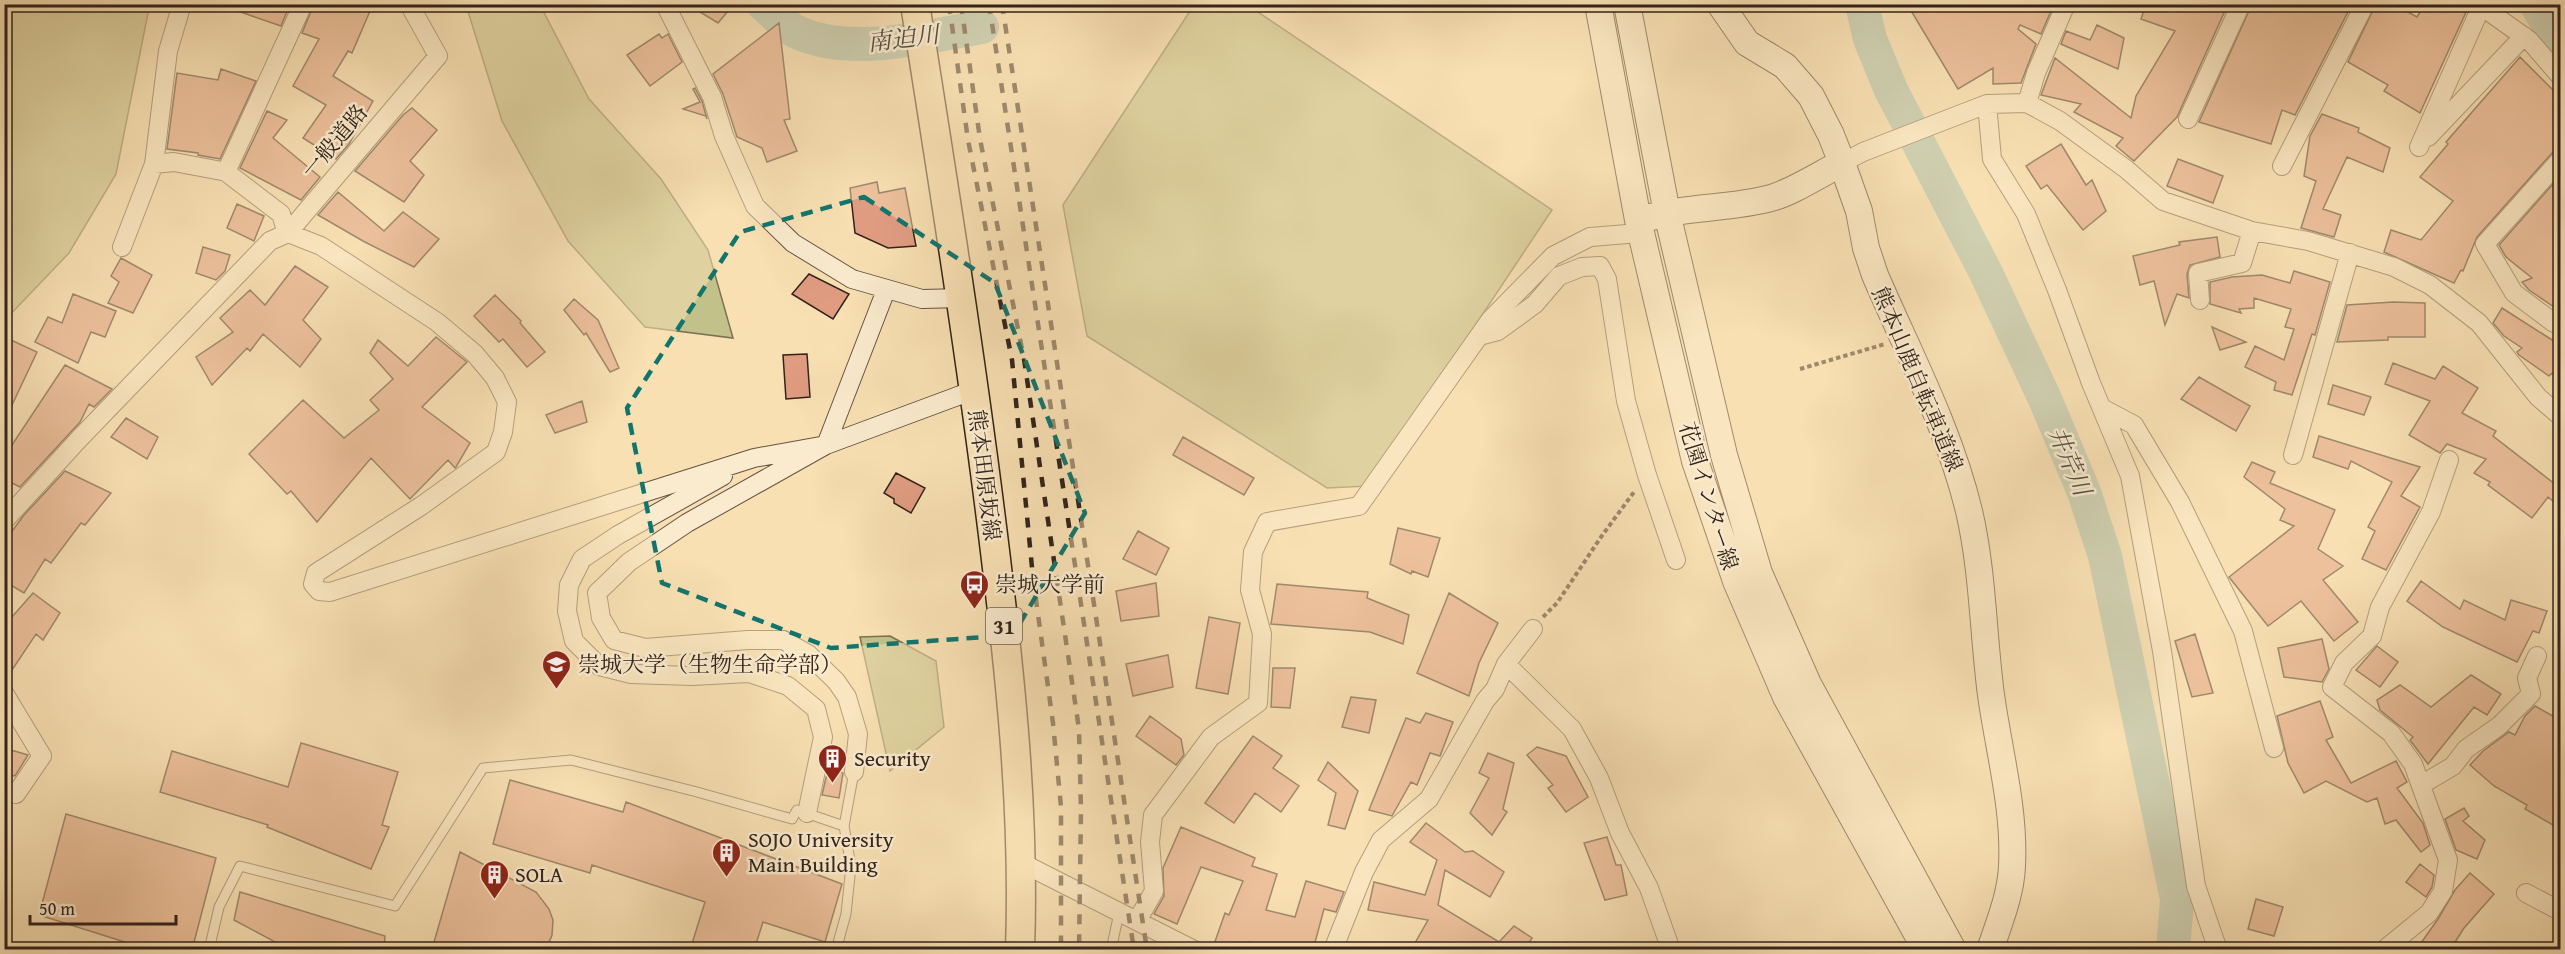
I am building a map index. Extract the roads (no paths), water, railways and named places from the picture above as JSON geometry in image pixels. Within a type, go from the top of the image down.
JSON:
[{"type":"main road","name":"熊本田原坂線","points":[[915,4],[962,298],[1011,679],[1022,863],[1020,950]]},
{"type":"main road","name":"花園インター線","points":[[1598,4],[1639,227],[1695,461],[1736,581],[1786,697],[1920,914],[1953,950]]},
{"type":"main road","name":"花園インター線","points":[[1627,4],[1667,213],[1724,456],[1759,573],[1808,684],[1920,914],[1926,950]]},
{"type":"main road","name":"熊本山鹿自転車道線","points":[[1727,7],[1747,43],[1785,66],[1810,96],[1831,135],[1859,211],[1866,248],[1875,275],[1952,451],[1969,512],[1981,577],[1991,693],[2011,823],[2012,868],[2004,908],[1990,950]]},
{"type":"main road","points":[[1639,227],[1667,213],[1726,208],[1773,198],[1842,163]]},
{"type":"street","points":[[122,247],[154,164],[168,51],[182,4]]},
{"type":"street","points":[[227,172],[303,4]]},
{"type":"street","name":"一般道路","points":[[287,234],[438,56],[409,4]]},
{"type":"street","points":[[665,4],[712,97],[724,136],[754,206],[794,243],[852,279],[922,299],[962,298]]},
{"type":"street","points":[[2027,103],[2036,73],[2066,4]]},
{"type":"street","points":[[2188,119],[2241,4]]},
{"type":"street","points":[[2282,166],[2364,4]]},
{"type":"street","points":[[2524,36],[2419,147],[2480,6],[2524,36],[2560,76]]},
{"type":"street","points":[[1842,163],[1961,112],[1987,104],[2027,103],[2061,121],[2126,169],[2163,201],[2252,231],[2308,241],[2350,253],[2394,267],[2430,285],[2480,322],[2538,397],[2560,416]]},
{"type":"street","points":[[1987,104],[1992,159],[2026,214],[2130,476],[2162,651],[2196,886],[2218,950]]},
{"type":"street","points":[[2560,160],[2485,243],[2514,293],[2554,323],[2560,316]]},
{"type":"street","points":[[154,164],[174,162],[227,172],[281,214],[287,234]]},
{"type":"street","points":[[1137,921],[1154,891],[1149,842],[1153,815],[1211,737],[1258,703],[1262,634],[1251,590],[1253,552],[1267,522],[1359,506],[1491,319],[1553,256],[1590,237],[1639,227]]},
{"type":"street","points":[[2200,300],[2198,273],[2242,263],[2252,231]]},
{"type":"street","points":[[4,521],[79,439],[270,241],[287,234],[321,246],[437,322],[475,354],[495,378],[507,402],[503,432],[496,452],[421,506],[316,573],[314,584],[319,591],[330,592],[754,459],[826,445]]},
{"type":"street","points":[[2293,455],[2350,253]]},
{"type":"street","points":[[1479,336],[1498,331],[1535,304],[1558,276],[1582,267],[1600,266],[1607,279],[1626,401],[1647,475],[1676,560]]},
{"type":"street","points":[[826,445],[886,290]]},
{"type":"street","points":[[854,772],[858,734],[847,698],[836,681],[808,654],[783,640],[748,640],[645,648],[614,640],[601,618],[597,593],[629,562],[687,523],[826,445],[974,390]]},
{"type":"street","points":[[2102,408],[2134,425],[2180,502],[2243,631],[2274,748]]},
{"type":"street","points":[[754,459],[618,535],[582,559],[569,585],[567,611],[573,640],[599,666],[631,674],[692,676],[749,673],[788,686],[816,709],[823,737],[807,813]]},
{"type":"street","points":[[2384,950],[2429,912],[2443,891],[2448,860],[2413,764],[2391,733],[2332,687],[2344,663],[2372,636],[2380,608],[2431,512],[2449,460]]},
{"type":"street","points":[[1333,950],[1364,872],[1381,840],[1429,799],[1485,701],[1495,689],[1506,664],[1533,629]]},
{"type":"street","points":[[2421,785],[2453,766],[2466,748],[2499,726],[2531,694],[2527,678],[2537,656]]},
{"type":"street","points":[[1506,664],[1572,729],[1599,778],[1620,833],[1649,888],[1671,950]]},
{"type":"street","points":[[4,693],[42,756],[16,794]]},
{"type":"street","points":[[1022,863],[1194,950]]},
{"type":"street","points":[[2526,893],[2560,911]]},
{"type":"lane","points":[[209,950],[219,908],[240,866],[395,906],[483,768],[571,760],[792,819],[797,810],[844,826]]},
{"type":"lane","points":[[836,950],[846,914],[851,866],[844,826],[854,772]]},
{"type":"lane","points":[[1111,950],[1119,914]]},
{"type":"waterway","name":"南迫川","points":[[763,4],[794,31],[820,40],[843,43],[890,42],[982,27]]},
{"type":"waterway","name":"井芹川","points":[[1862,4],[1870,39],[1891,90],[1986,273],[2045,399],[2084,492],[2105,556],[2177,899],[2173,950]]},
{"type":"waterway","points":[[2536,4],[2560,44]]},
{"type":"railway","points":[[949,4],[968,140],[1012,360],[1033,578],[1053,723],[1061,807],[1061,950]]},
{"type":"railway","points":[[961,4],[980,139],[1024,359],[1079,729],[1081,810],[1079,950]]},
{"type":"railway","points":[[989,4],[1134,950]]},
{"type":"railway","points":[[1002,4],[1147,950]]},
{"type":"place","name":"崇城大学前","points":[[974,610]]},
{"type":"place","name":"崇城大学（生物生命学部）","points":[[557,690]]},
{"type":"place","name":"Security","points":[[833,784]]},
{"type":"place","name":"SOJO University Main Building","points":[[727,878]]},
{"type":"place","name":"SOLA","points":[[494,900]]}]
